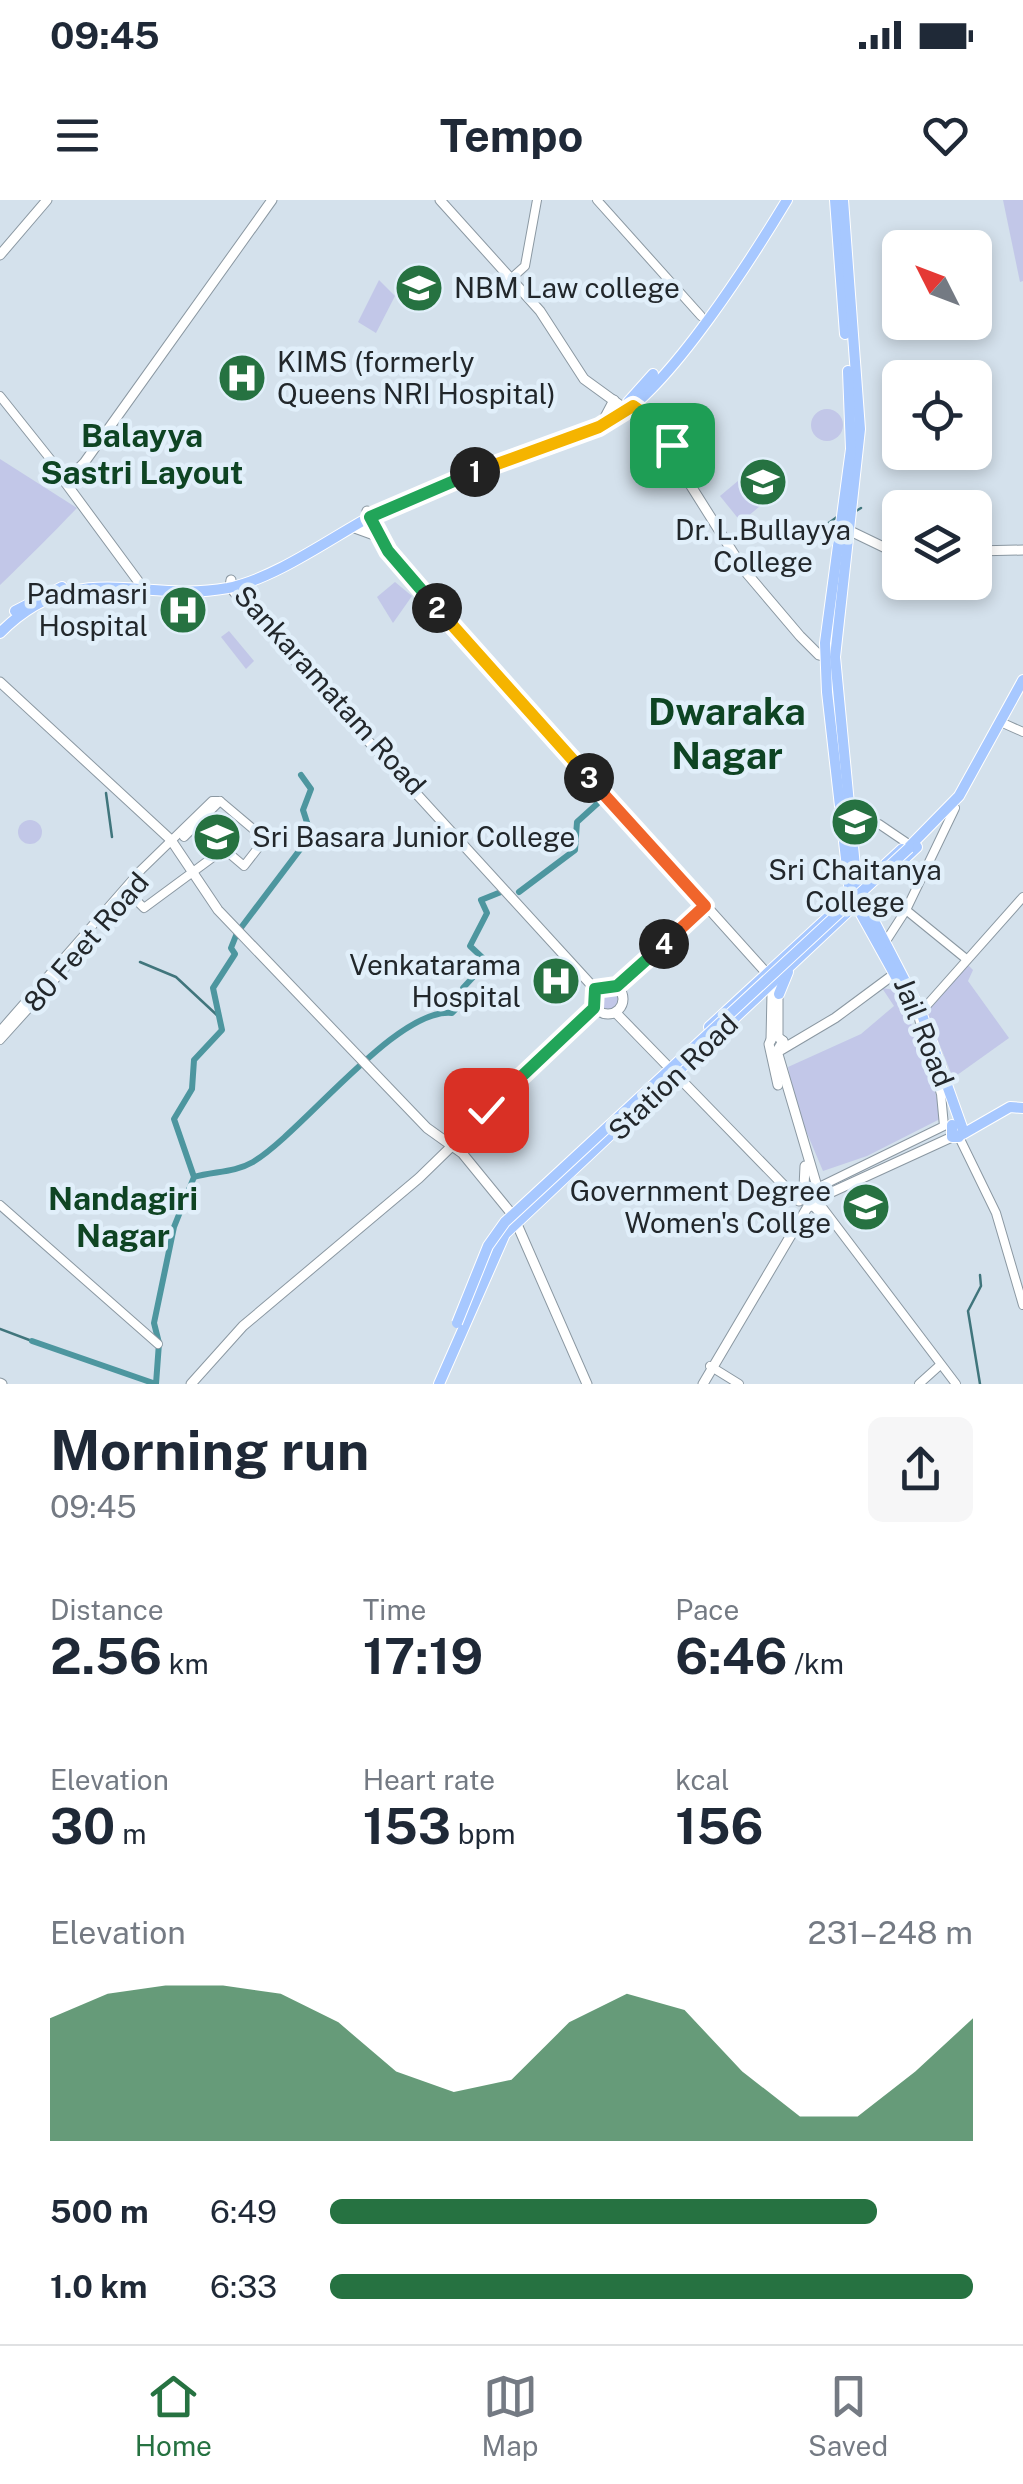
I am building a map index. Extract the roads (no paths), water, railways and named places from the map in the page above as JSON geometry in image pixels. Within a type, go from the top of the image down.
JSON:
[{"type":"main road","points":[[0,255],[47,200]]},
{"type":"main road","points":[[138,581],[66,480],[84,463],[270,200]]},
{"type":"main road","points":[[443,200],[515,275],[556,326],[586,375],[624,403]]},
{"type":"main road","points":[[443,200],[532,301],[584,378],[644,415],[744,570],[827,655]]},
{"type":"main road","points":[[624,403],[642,392],[698,313],[722,292],[783,200]]},
{"type":"main road","points":[[609,418],[642,392],[726,295],[783,200]]},
{"type":"main road","points":[[839,200],[855,456],[827,655],[857,899],[882,944]]},
{"type":"main road","points":[[642,392],[644,415]]},
{"type":"main road","points":[[0,629],[27,602],[81,581],[232,584],[366,515],[431,488],[609,418],[644,415]]},
{"type":"main road","points":[[0,629],[24,612],[83,588],[112,584],[190,592],[232,584],[352,527],[366,515]]},
{"type":"main road","points":[[366,515],[374,535],[422,596],[705,910]]},
{"type":"main road","points":[[366,515],[388,551],[769,984],[777,1045]]},
{"type":"main road","points":[[845,526],[882,544]]},
{"type":"main road","points":[[769,984],[857,899],[845,808],[834,652],[845,526]]},
{"type":"main road","points":[[352,527],[374,535]]},
{"type":"main road","points":[[992,553],[1023,552]]},
{"type":"main road","name":"Sankaramatam Road","points":[[232,584],[596,987]]},
{"type":"main road","points":[[458,1327],[488,1246],[505,1222],[958,801],[1005,724],[1023,684]]},
{"type":"main road","points":[[958,801],[1023,684]]},
{"type":"main road","points":[[0,685],[174,846],[214,905],[239,932],[367,1066],[440,1136],[455,1145],[514,1218],[587,1384]]},
{"type":"main road","points":[[0,685],[174,846]]},
{"type":"main road","name":"Station Road","points":[[436,1384],[458,1327],[514,1218],[769,984],[912,846]]},
{"type":"main road","points":[[191,1384],[240,1331],[455,1145],[596,1010],[596,987],[619,988],[705,910]]},
{"type":"main road","name":"Jail Road","points":[[882,944],[891,970],[910,995]]},
{"type":"main road","name":"Jail Road","points":[[882,944],[919,1015],[956,1131]]},
{"type":"main road","points":[[777,1045],[835,1018],[891,970]]},
{"type":"main road","points":[[769,984],[777,1045],[811,1197]]},
{"type":"main road","points":[[619,988],[619,1012]]},
{"type":"main road","points":[[596,1010],[619,1012],[788,1187],[811,1197],[956,1131]]},
{"type":"main road","points":[[702,1384],[811,1197],[956,1131],[1023,1106]]},
{"type":"street","points":[[515,275],[524,266],[537,200]]},
{"type":"street","points":[[600,200],[698,313]]},
{"type":"street","points":[[0,396],[66,480]]},
{"type":"street","points":[[1005,724],[1023,732]]},
{"type":"street","points":[[128,892],[144,908],[224,849],[244,866],[265,839],[216,801],[174,846]]},
{"type":"street","points":[[923,922],[910,907],[958,801]]},
{"type":"street","points":[[882,944],[922,884],[958,801]]},
{"type":"street","points":[[850,830],[878,824],[933,860]]},
{"type":"street","name":"80 Feet Road","points":[[0,1040],[128,892],[174,846]]},
{"type":"street","name":"80 Feet Road","points":[[0,1031],[141,870],[174,846]]},
{"type":"street","points":[[811,1197],[944,1126],[941,1094],[919,1015],[965,958],[1023,897]]},
{"type":"street","points":[[906,910],[965,958]]},
{"type":"street","name":"Jail Road","points":[[956,1131],[996,1213],[1023,1304]]},
{"type":"street","points":[[827,1212],[825,1198],[841,1186]]},
{"type":"street","points":[[811,1197],[827,1212],[954,1384]]},
{"type":"street","points":[[811,1197],[954,1384]]},
{"type":"street","points":[[0,1205],[158,1344]]},
{"type":"street","points":[[919,1384],[939,1366]]},
{"type":"street","points":[[711,1367],[739,1384]]},
{"type":"waterway","points":[[856,511],[861,508]]},
{"type":"waterway","points":[[823,527],[837,517]]},
{"type":"waterway","points":[[32,1341],[156,1384],[159,1343],[154,1323],[174,1227],[194,1177],[174,1119],[192,1089],[194,1060],[222,1030],[213,988],[235,954],[231,948],[237,933],[311,835],[303,810],[311,789],[301,775]]},
{"type":"waterway","points":[[106,793],[112,837]]},
{"type":"waterway","points":[[519,892],[575,850],[577,822],[598,803]]},
{"type":"waterway","points":[[194,1177],[253,1162],[378,1049],[430,1016],[452,1013],[464,1001],[463,988],[487,962],[470,946],[487,913],[481,900],[501,892]]},
{"type":"waterway","points":[[140,962],[176,977],[219,1017]]},
{"type":"waterway","points":[[980,1275],[981,1286],[968,1311],[980,1384]]},
{"type":"waterway","points":[[0,1329],[32,1341]]},
{"type":"place","name":"NBM Law college","points":[[419,288]]},
{"type":"place","name":"KIMS (formerly Queens NRI Hospital)","points":[[242,378]]},
{"type":"place","name":"Dr. L.Bullayya College","points":[[763,482]]},
{"type":"place","name":"Padmasri Hospital","points":[[183,610]]},
{"type":"place","name":"Sri Chaitanya College","points":[[855,822]]},
{"type":"place","name":"Sri Basara Junior College","points":[[217,837]]},
{"type":"place","name":"Venkatarama Hospital","points":[[556,981]]},
{"type":"place","name":"Government Degree Women's Collge","points":[[866,1207]]},
{"type":"district","name":"Balayya Sastri Layout","points":[[142,454]]},
{"type":"district","name":"Dwaraka Nagar","points":[[727,734]]},
{"type":"district","name":"Nandagiri Nagar","points":[[123,1218]]}]
